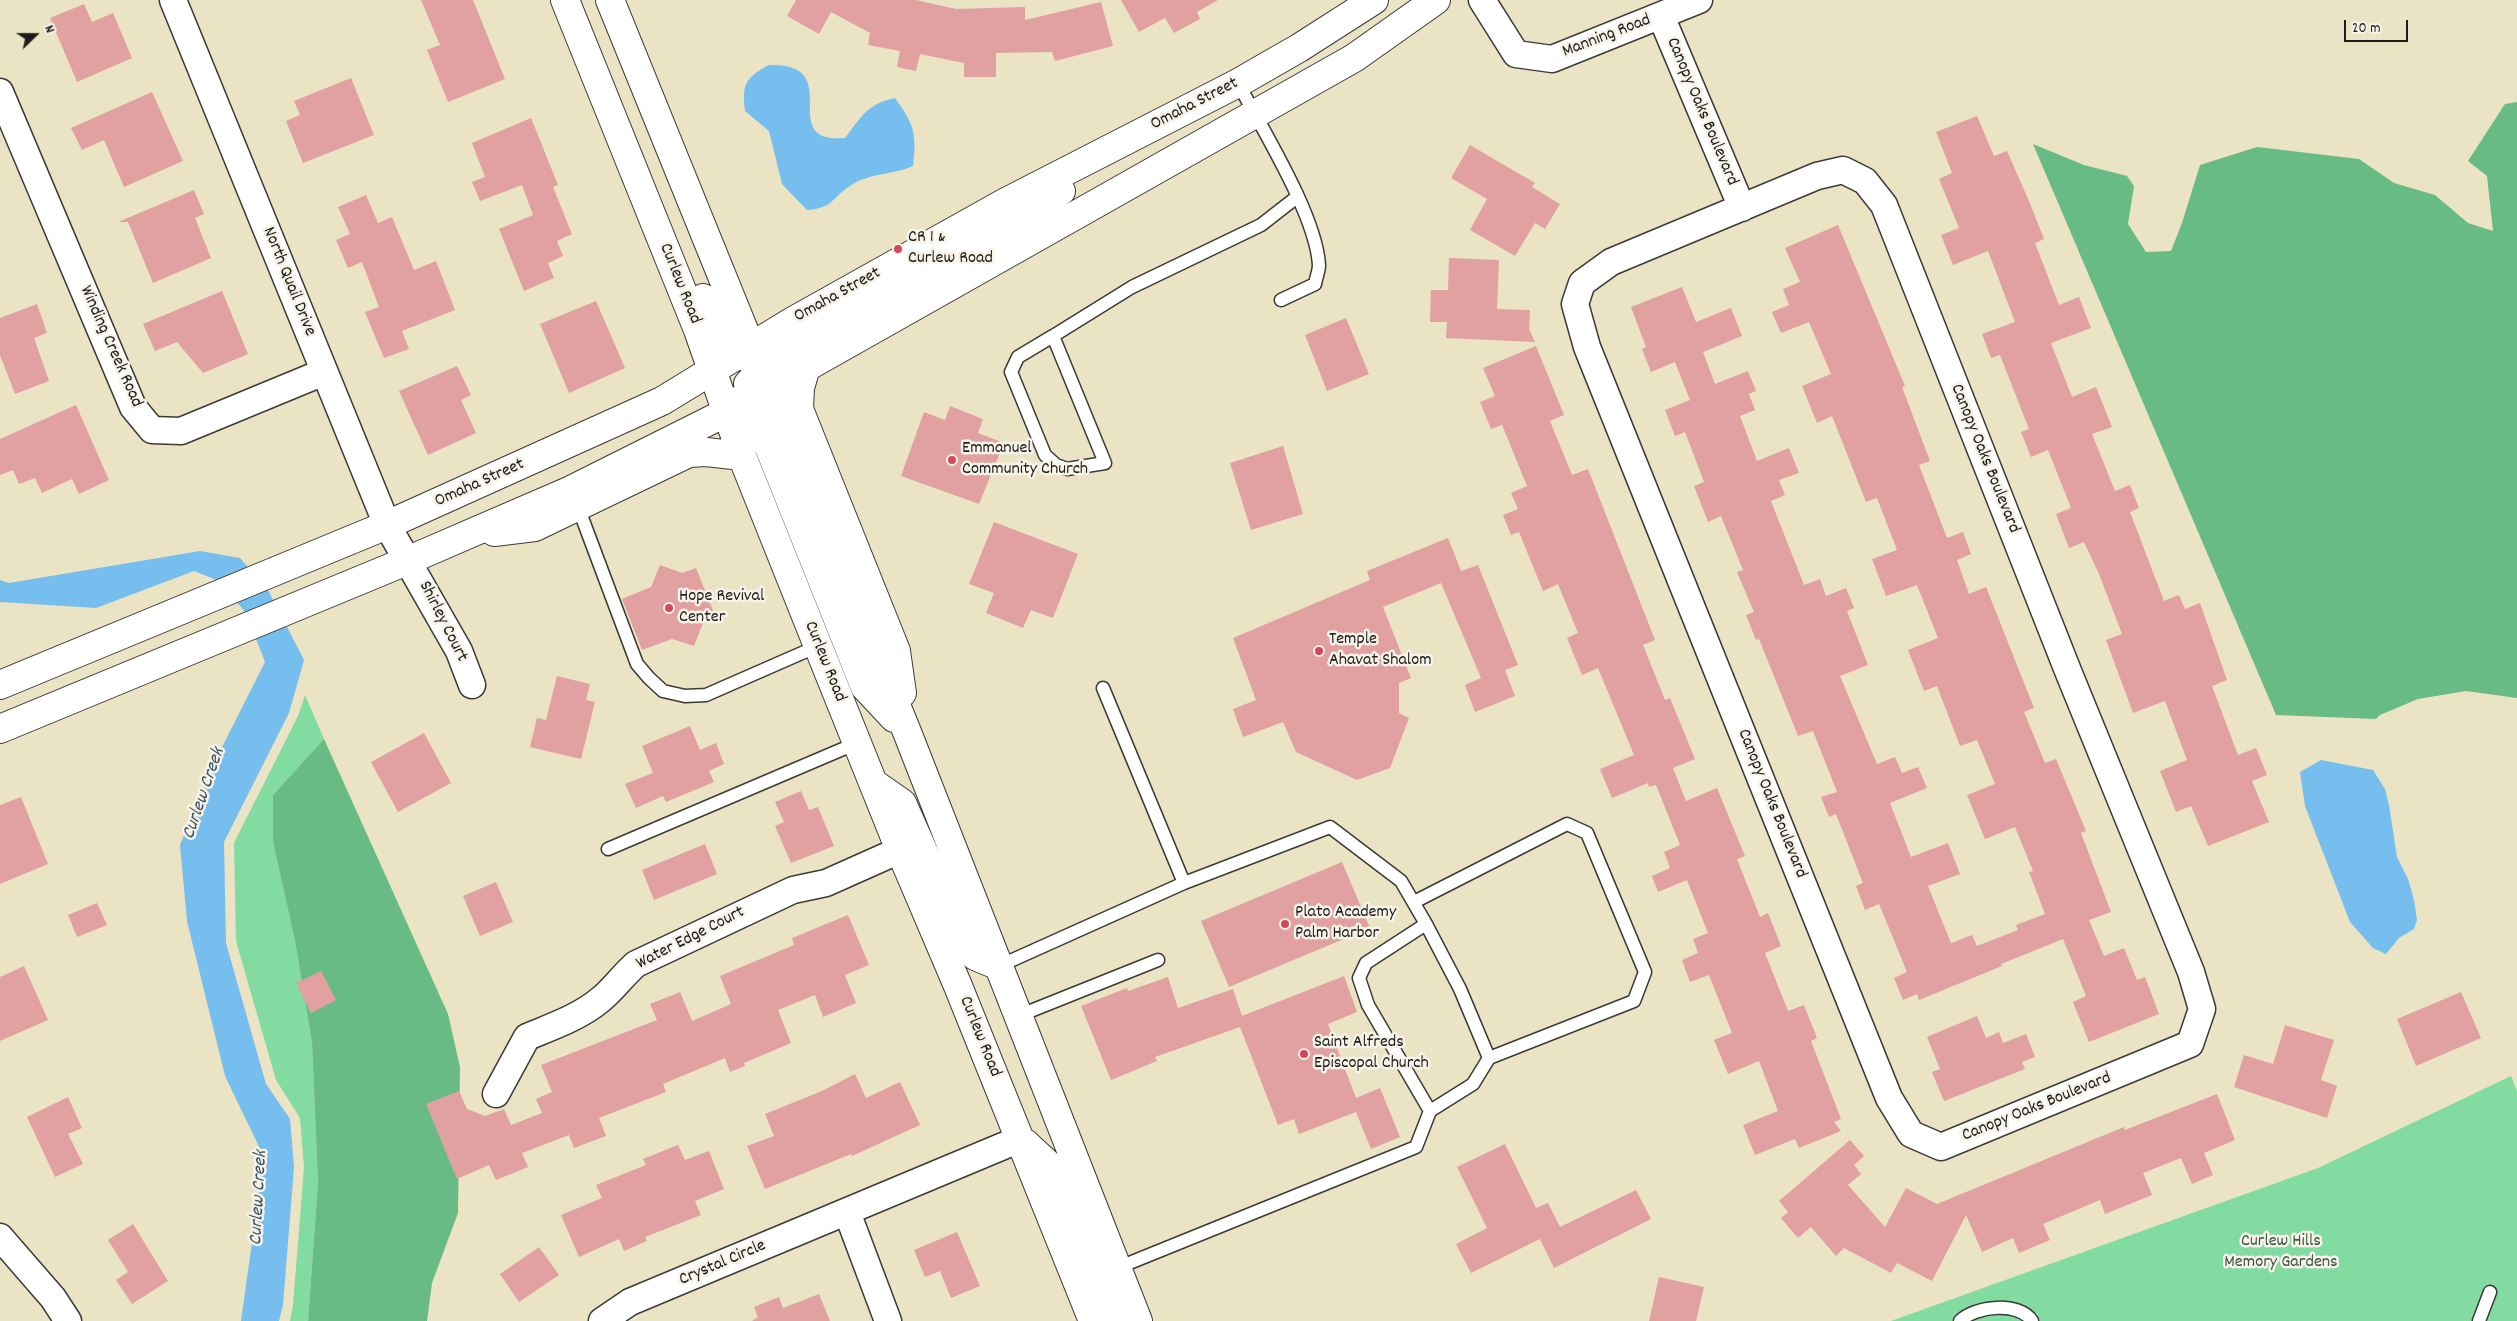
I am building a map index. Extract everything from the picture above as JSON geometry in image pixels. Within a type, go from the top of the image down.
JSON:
[{"type":"main road","name":"Curlew Road","points":[[565,0],[738,376],[907,732],[1138,1321]]},
{"type":"main road","points":[[583,0],[714,325],[738,376]]},
{"type":"main road","name":"Curlew Road","points":[[610,0],[738,318],[738,376],[742,456],[900,850],[1093,1321]]},
{"type":"main road","name":"Omaha Street","points":[[0,729],[409,560],[571,490],[738,376],[1004,203],[1238,83],[1307,43],[1374,0]]},
{"type":"main road","name":"Omaha Street","points":[[0,685],[388,525],[662,401],[738,376],[806,367],[1354,58],[1436,0]]},
{"type":"main road","points":[[806,367],[800,388],[799,409],[896,651],[907,732]]},
{"type":"main road","points":[[466,535],[535,527],[689,453],[706,452],[742,456]]},
{"type":"main road","points":[[873,783],[902,804],[964,943],[975,956],[998,966]]},
{"type":"main road","points":[[1020,1139],[1053,1169],[1119,1321]]},
{"type":"street","name":"North Quail Drive","points":[[173,0],[388,525],[409,560]]},
{"type":"street","name":"Manning Road","points":[[1482,0],[1516,54],[1552,58],[1699,0]]},
{"type":"street","name":"Canopy Oaks Boulevard","points":[[1661,16],[1742,208]]},
{"type":"street","name":"Winding Creek Road","points":[[0,92],[133,407],[152,430],[181,431],[324,372]]},
{"type":"street","name":"Canopy Oaks Boulevard","points":[[1843,170],[1865,181],[1884,205],[2191,972],[2202,1008],[2190,1044],[1941,1147],[1912,1134],[1889,1098],[1587,347],[1575,304],[1582,283],[1611,262],[1742,208],[1817,176],[1843,170]]},
{"type":"street","name":"Shirley Court","points":[[409,560],[459,651],[472,685]]},
{"type":"street","name":"Water Edge Court","points":[[496,1094],[526,1037],[556,1026],[601,1000],[620,978],[636,964],[793,890],[826,883],[900,850]]},
{"type":"street","name":"Crystal Circle","points":[[602,1321],[630,1302],[1020,1139]]},
{"type":"street","points":[[847,1212],[888,1321]]},
{"type":"street","points":[[0,1237],[53,1298],[68,1321]]},
{"type":"lane","points":[[1238,83],[1297,197],[1310,228],[1319,266],[1315,284],[1281,300]]},
{"type":"lane","points":[[1053,336],[1104,463],[1067,469],[1056,465],[1045,455],[1010,372],[1018,357],[1132,287],[1262,225],[1297,197]]},
{"type":"lane","points":[[578,507],[638,664],[648,678],[663,691],[685,696],[706,695],[818,646]]},
{"type":"lane","points":[[1103,688],[1184,883]]},
{"type":"lane","points":[[608,849],[857,743]]},
{"type":"lane","points":[[1117,1268],[1416,1147],[1430,1111],[1473,1084],[1489,1058],[1634,1000],[1645,972],[1586,833],[1568,824],[1414,902]]},
{"type":"lane","points":[[998,966],[1184,883],[1330,827],[1402,881],[1460,989],[1489,1058]]},
{"type":"lane","points":[[1426,924],[1366,963],[1359,978],[1368,1005],[1430,1111]]},
{"type":"lane","points":[[1018,1016],[1158,960]]},
{"type":"lane","points":[[2479,1321],[2490,1292]]},
{"type":"lane","points":[[1960,1321],[1978,1310],[2001,1307],[2029,1316],[2032,1321]]},
{"type":"green space","points":[[2517,102],[2517,698],[2466,691],[2418,699],[2380,715],[2376,719],[2276,715],[2033,144],[2084,165],[2127,176],[2134,186],[2128,224],[2146,252],[2171,251],[2200,165],[2257,147],[2359,159],[2394,183],[2435,195],[2468,223],[2493,231],[2487,176],[2468,161],[2505,104]]},
{"type":"green space","points":[[305,695],[324,739],[273,795],[273,842],[295,941],[312,1043],[318,1183],[308,1321],[290,1321],[293,1305],[304,1167],[300,1118],[276,1080],[236,941],[234,843],[298,716]]},
{"type":"green space","points":[[324,739],[448,1014],[460,1067],[458,1213],[432,1283],[427,1321],[308,1321],[318,1183],[312,1043],[295,941],[273,842],[273,795]]},
{"type":"green space","name":"Curlew Hills Memory Gardens","points":[[2511,1076],[2517,1091],[2517,1321],[1891,1321],[2318,1168]]},
{"type":"water","points":[[769,65],[792,68],[804,76],[809,89],[810,117],[814,129],[824,137],[845,138],[860,118],[871,108],[895,98],[913,130],[915,146],[913,166],[857,182],[844,190],[827,205],[807,210],[782,184],[769,131],[745,111],[744,94],[747,83],[750,78]]},
{"type":"water","name":"Curlew Creek","points":[[200,551],[240,558],[268,590],[304,660],[289,713],[224,842],[226,943],[266,1084],[290,1119],[294,1167],[283,1305],[279,1321],[241,1321],[264,1157],[225,1076],[187,921],[180,845],[212,767],[265,662],[246,613],[219,581],[194,571],[96,608],[0,602],[0,580],[9,583]]},
{"type":"water","points":[[2321,760],[2373,770],[2385,789],[2397,857],[2408,879],[2417,920],[2414,929],[2399,938],[2386,954],[2373,948],[2350,922],[2305,806],[2300,772]]},
{"type":"building","points":[[421,0],[473,0],[505,79],[448,102],[427,50],[440,45]]},
{"type":"building","points":[[796,0],[916,0],[956,9],[1025,7],[1025,20],[1101,2],[1113,46],[1055,61],[1052,52],[996,53],[996,77],[964,77],[964,63],[920,54],[916,71],[897,67],[900,51],[868,45],[870,33],[831,12],[819,34],[787,16]]},
{"type":"building","points":[[1121,0],[1218,0],[1197,12],[1200,19],[1174,33],[1165,18],[1139,32]]},
{"type":"building","points":[[84,4],[92,22],[113,13],[132,58],[77,82],[50,18]]},
{"type":"building","points":[[351,78],[374,135],[303,163],[286,121],[300,115],[294,101]]},
{"type":"building","points":[[152,92],[183,161],[124,187],[104,140],[82,150],[71,128]]},
{"type":"building","points":[[1977,116],[1994,156],[2007,151],[2029,201],[2044,239],[2035,243],[2059,305],[2079,297],[2091,328],[2051,343],[2072,397],[2096,387],[2112,427],[2092,434],[2115,491],[2130,485],[2139,508],[2130,512],[2164,601],[2179,595],[2185,609],[2200,603],[2227,680],[2212,686],[2238,755],[2256,748],[2267,775],[2252,781],[2269,822],[2208,846],[2191,806],[2176,812],[2160,771],[2187,760],[2165,701],[2133,713],[2106,640],[2122,634],[2099,574],[2084,542],[2069,548],[2056,514],[2071,508],[2048,450],[2031,457],[2021,432],[2029,429],[2000,355],[1991,358],[1982,334],[2015,322],[1988,251],[1953,265],[1941,235],[1959,228],[1939,179],[1952,173],[1936,132]]},
{"type":"building","points":[[531,118],[558,185],[553,187],[572,234],[557,241],[563,256],[548,263],[554,278],[524,291],[499,229],[533,215],[522,185],[480,201],[472,182],[485,177],[472,143]]},
{"type":"building","points":[[1470,145],[1535,183],[1532,187],[1560,204],[1545,229],[1535,223],[1515,256],[1470,230],[1487,199],[1451,178]]},
{"type":"building","points":[[194,190],[204,214],[195,218],[211,258],[153,283],[128,222],[118,222]]},
{"type":"building","points":[[366,195],[378,223],[392,217],[414,270],[436,261],[455,310],[402,331],[409,349],[384,358],[365,312],[379,307],[362,262],[348,268],[336,240],[350,234],[338,207]]},
{"type":"building","points":[[1838,225],[1905,386],[1902,387],[1930,461],[1919,465],[1947,538],[1963,532],[1971,554],[1957,560],[1969,594],[1986,587],[2034,708],[2024,712],[2045,763],[2056,759],[2086,831],[2081,833],[2111,912],[2089,920],[2104,956],[2124,948],[2137,980],[2145,977],[2159,1014],[2089,1042],[2073,1002],[2086,996],[2063,939],[1919,1000],[1917,994],[1903,1000],[1894,978],[1907,972],[1879,904],[1865,910],[1856,886],[1863,883],[1836,814],[1829,817],[1821,797],[1837,792],[1813,731],[1798,736],[1759,639],[1756,640],[1746,615],[1754,612],[1737,572],[1743,570],[1721,516],[1708,522],[1694,486],[1704,482],[1685,432],[1675,436],[1665,410],[1690,400],[1675,362],[1651,372],[1642,349],[1646,347],[1631,307],[1682,287],[1696,322],[1731,308],[1742,336],[1703,352],[1715,384],[1748,371],[1756,391],[1749,394],[1755,410],[1740,416],[1757,461],[1789,448],[1799,473],[1779,480],[1785,495],[1771,501],[1804,585],[1820,579],[1826,596],[1846,588],[1854,608],[1847,611],[1868,665],[1840,676],[1877,764],[1895,757],[1902,773],[1918,767],[1927,788],[1890,803],[1911,857],[1948,843],[1960,874],[1928,886],[1951,943],[1972,935],[1977,946],[2018,930],[2016,925],[2045,914],[2029,872],[2033,871],[2015,827],[1985,839],[1967,795],[1995,784],[1977,740],[1960,746],[1937,686],[1924,691],[1908,650],[1938,638],[1917,585],[1886,596],[1872,559],[1897,550],[1877,498],[1866,502],[1832,416],[1817,423],[1802,386],[1831,374],[1809,322],[1781,333],[1772,312],[1789,305],[1783,289],[1800,282],[1785,248]]},
{"type":"building","points":[[1449,258],[1499,260],[1497,309],[1530,310],[1529,329],[1535,342],[1446,338],[1447,322],[1430,322],[1431,290],[1448,290]]},
{"type":"building","points":[[222,291],[248,354],[203,373],[177,342],[155,351],[143,324]]},
{"type":"building","points":[[596,301],[625,368],[569,393],[540,324]]},
{"type":"building","points":[[37,304],[47,333],[34,338],[49,381],[15,394],[0,355],[0,318]]},
{"type":"building","points":[[1346,318],[1369,374],[1327,391],[1305,335]]},
{"type":"building","points":[[1536,346],[1564,415],[1550,421],[1572,475],[1588,469],[1655,640],[1643,645],[1665,700],[1670,698],[1695,759],[1673,768],[1686,801],[1717,788],[1745,856],[1737,859],[1760,917],[1768,913],[1781,946],[1765,953],[1788,1011],[1804,1005],[1817,1038],[1811,1041],[1841,1119],[1834,1122],[1841,1131],[1799,1148],[1795,1139],[1755,1155],[1743,1125],[1778,1111],[1759,1061],[1728,1074],[1714,1040],[1732,1033],[1709,975],[1690,982],[1682,960],[1698,953],[1693,939],[1708,933],[1687,880],[1658,892],[1652,876],[1670,868],[1664,852],[1680,845],[1656,785],[1649,787],[1648,783],[1612,798],[1600,769],[1634,755],[1598,668],[1582,675],[1567,638],[1578,633],[1558,584],[1543,591],[1519,532],[1511,535],[1503,515],[1518,509],[1511,493],[1527,486],[1502,425],[1491,429],[1480,402],[1495,396],[1483,368]]},
{"type":"building","points":[[457,366],[471,395],[461,400],[476,433],[428,455],[399,391]]},
{"type":"building","points":[[76,405],[109,480],[79,494],[72,479],[42,493],[35,478],[19,484],[13,470],[0,475],[0,439]]},
{"type":"building","name":"Emmanuel Community Church","points":[[950,406],[983,419],[978,433],[1004,443],[979,504],[901,476],[924,412],[945,420]]},
{"type":"building","points":[[1283,446],[1303,514],[1251,530],[1230,463]]},
{"type":"building","points":[[994,522],[1078,554],[1053,618],[1031,610],[1023,628],[986,613],[994,593],[969,584]]},
{"type":"building","name":"Temple Ahavat Shalom","points":[[1448,538],[1461,571],[1478,565],[1518,665],[1505,670],[1515,696],[1475,712],[1465,685],[1481,678],[1441,583],[1383,607],[1411,678],[1399,683],[1399,713],[1409,718],[1390,768],[1357,780],[1296,752],[1283,722],[1243,737],[1233,709],[1256,700],[1233,638],[1370,580],[1367,571]]},
{"type":"building","name":"Hope Revival Center","points":[[660,565],[682,573],[696,568],[716,618],[703,623],[694,646],[672,639],[642,650],[622,599],[651,587]]},
{"type":"building","points":[[557,676],[590,684],[586,700],[595,702],[581,759],[530,747],[537,718],[546,720]]},
{"type":"building","points":[[690,726],[700,750],[716,743],[724,764],[709,771],[714,782],[666,802],[663,796],[636,808],[625,784],[653,773],[642,746]]},
{"type":"building","points":[[424,733],[451,783],[398,812],[371,762]]},
{"type":"building","points":[[801,791],[809,810],[818,807],[834,846],[791,863],[775,826],[784,822],[775,802]]},
{"type":"building","points":[[21,797],[48,864],[0,884],[0,805]]},
{"type":"building","points":[[705,844],[717,874],[654,900],[642,870]]},
{"type":"building","name":"Plato Academy Palm Harbor","points":[[1342,862],[1370,928],[1229,987],[1201,921]]},
{"type":"building","points":[[496,882],[513,922],[480,936],[463,896]]},
{"type":"building","points":[[97,903],[107,925],[77,937],[68,915]]},
{"type":"building","points":[[848,915],[869,965],[845,975],[856,1003],[823,1017],[815,995],[778,1010],[791,1043],[744,1063],[745,1066],[730,1072],[725,1058],[663,1084],[666,1092],[599,1118],[606,1136],[574,1148],[569,1135],[522,1153],[528,1167],[496,1180],[489,1165],[457,1179],[426,1104],[459,1091],[467,1109],[485,1116],[504,1109],[511,1125],[542,1113],[536,1099],[552,1092],[541,1065],[657,1020],[650,1004],[680,992],[692,1021],[731,1004],[720,976],[794,945],[792,938]]},
{"type":"building","points":[[24,966],[48,1020],[0,1041],[0,977]]},
{"type":"building","points":[[321,971],[336,1000],[311,1013],[296,983]]},
{"type":"building","points":[[1344,976],[1357,1012],[1328,1024],[1356,1098],[1380,1088],[1400,1137],[1371,1149],[1356,1112],[1299,1134],[1294,1119],[1278,1125],[1240,1027],[1155,1057],[1157,1061],[1111,1080],[1081,1006],[1127,988],[1128,991],[1168,977],[1178,1008],[1233,989],[1242,1016]]},
{"type":"building","points":[[2461,992],[2481,1038],[2416,1066],[2397,1019]]},
{"type":"building","points":[[1977,1016],[1986,1038],[1999,1032],[2003,1043],[2026,1034],[2035,1057],[2022,1062],[2025,1069],[1944,1101],[1932,1072],[1940,1069],[1927,1037]]},
{"type":"building","points":[[2285,1025],[2334,1040],[2321,1080],[2337,1086],[2327,1118],[2234,1087],[2244,1055],[2273,1064]]},
{"type":"building","points":[[855,1074],[866,1098],[900,1082],[920,1125],[852,1156],[851,1154],[765,1189],[747,1146],[774,1136],[765,1114],[822,1091]]},
{"type":"building","points":[[2217,1094],[2235,1140],[2204,1153],[2213,1175],[2192,1184],[2181,1158],[2143,1173],[2152,1195],[2105,1214],[2100,1200],[2043,1224],[2050,1240],[2019,1253],[2013,1238],[1982,1252],[1966,1215],[1932,1281],[1897,1263],[1891,1273],[1844,1248],[1836,1256],[1811,1227],[1798,1238],[1781,1218],[1788,1212],[1779,1201],[1850,1140],[1864,1156],[1854,1165],[1861,1174],[1848,1185],[1885,1227],[1906,1188],[1937,1204],[2124,1127],[2125,1130]]},
{"type":"building","points":[[68,1097],[82,1128],[68,1134],[83,1164],[55,1177],[27,1117]]},
{"type":"building","points":[[1505,1144],[1536,1208],[1548,1203],[1560,1227],[1636,1190],[1651,1219],[1554,1268],[1540,1239],[1471,1273],[1456,1244],[1487,1228],[1457,1167]]},
{"type":"building","points":[[678,1145],[685,1160],[709,1151],[724,1189],[695,1201],[701,1215],[645,1237],[647,1241],[624,1251],[619,1239],[579,1257],[561,1215],[602,1198],[596,1185],[646,1165],[643,1159]]},
{"type":"building","points":[[133,1224],[168,1281],[132,1304],[116,1280],[128,1272],[108,1240]]},
{"type":"building","points":[[957,1232],[980,1286],[951,1298],[940,1271],[925,1277],[914,1250]]},
{"type":"building","points":[[539,1247],[559,1275],[519,1302],[500,1274]]},
{"type":"building","points":[[1659,1277],[1704,1287],[1696,1321],[1649,1321]]},
{"type":"building","points":[[819,1294],[830,1321],[752,1321],[758,1317],[754,1307],[779,1297],[783,1308]]},
{"type":"place","name":"CR 1 & Curlew Road","points":[[898,249]]},
{"type":"place","name":"Emmanuel Community Church","points":[[952,460]]},
{"type":"place","name":"Hope Revival Center","points":[[669,608]]},
{"type":"place","name":"Temple Ahavat Shalom","points":[[1319,651]]},
{"type":"place","name":"Plato Academy Palm Harbor","points":[[1285,924]]},
{"type":"place","name":"Saint Alfreds Episcopal Church","points":[[1304,1054]]}]
